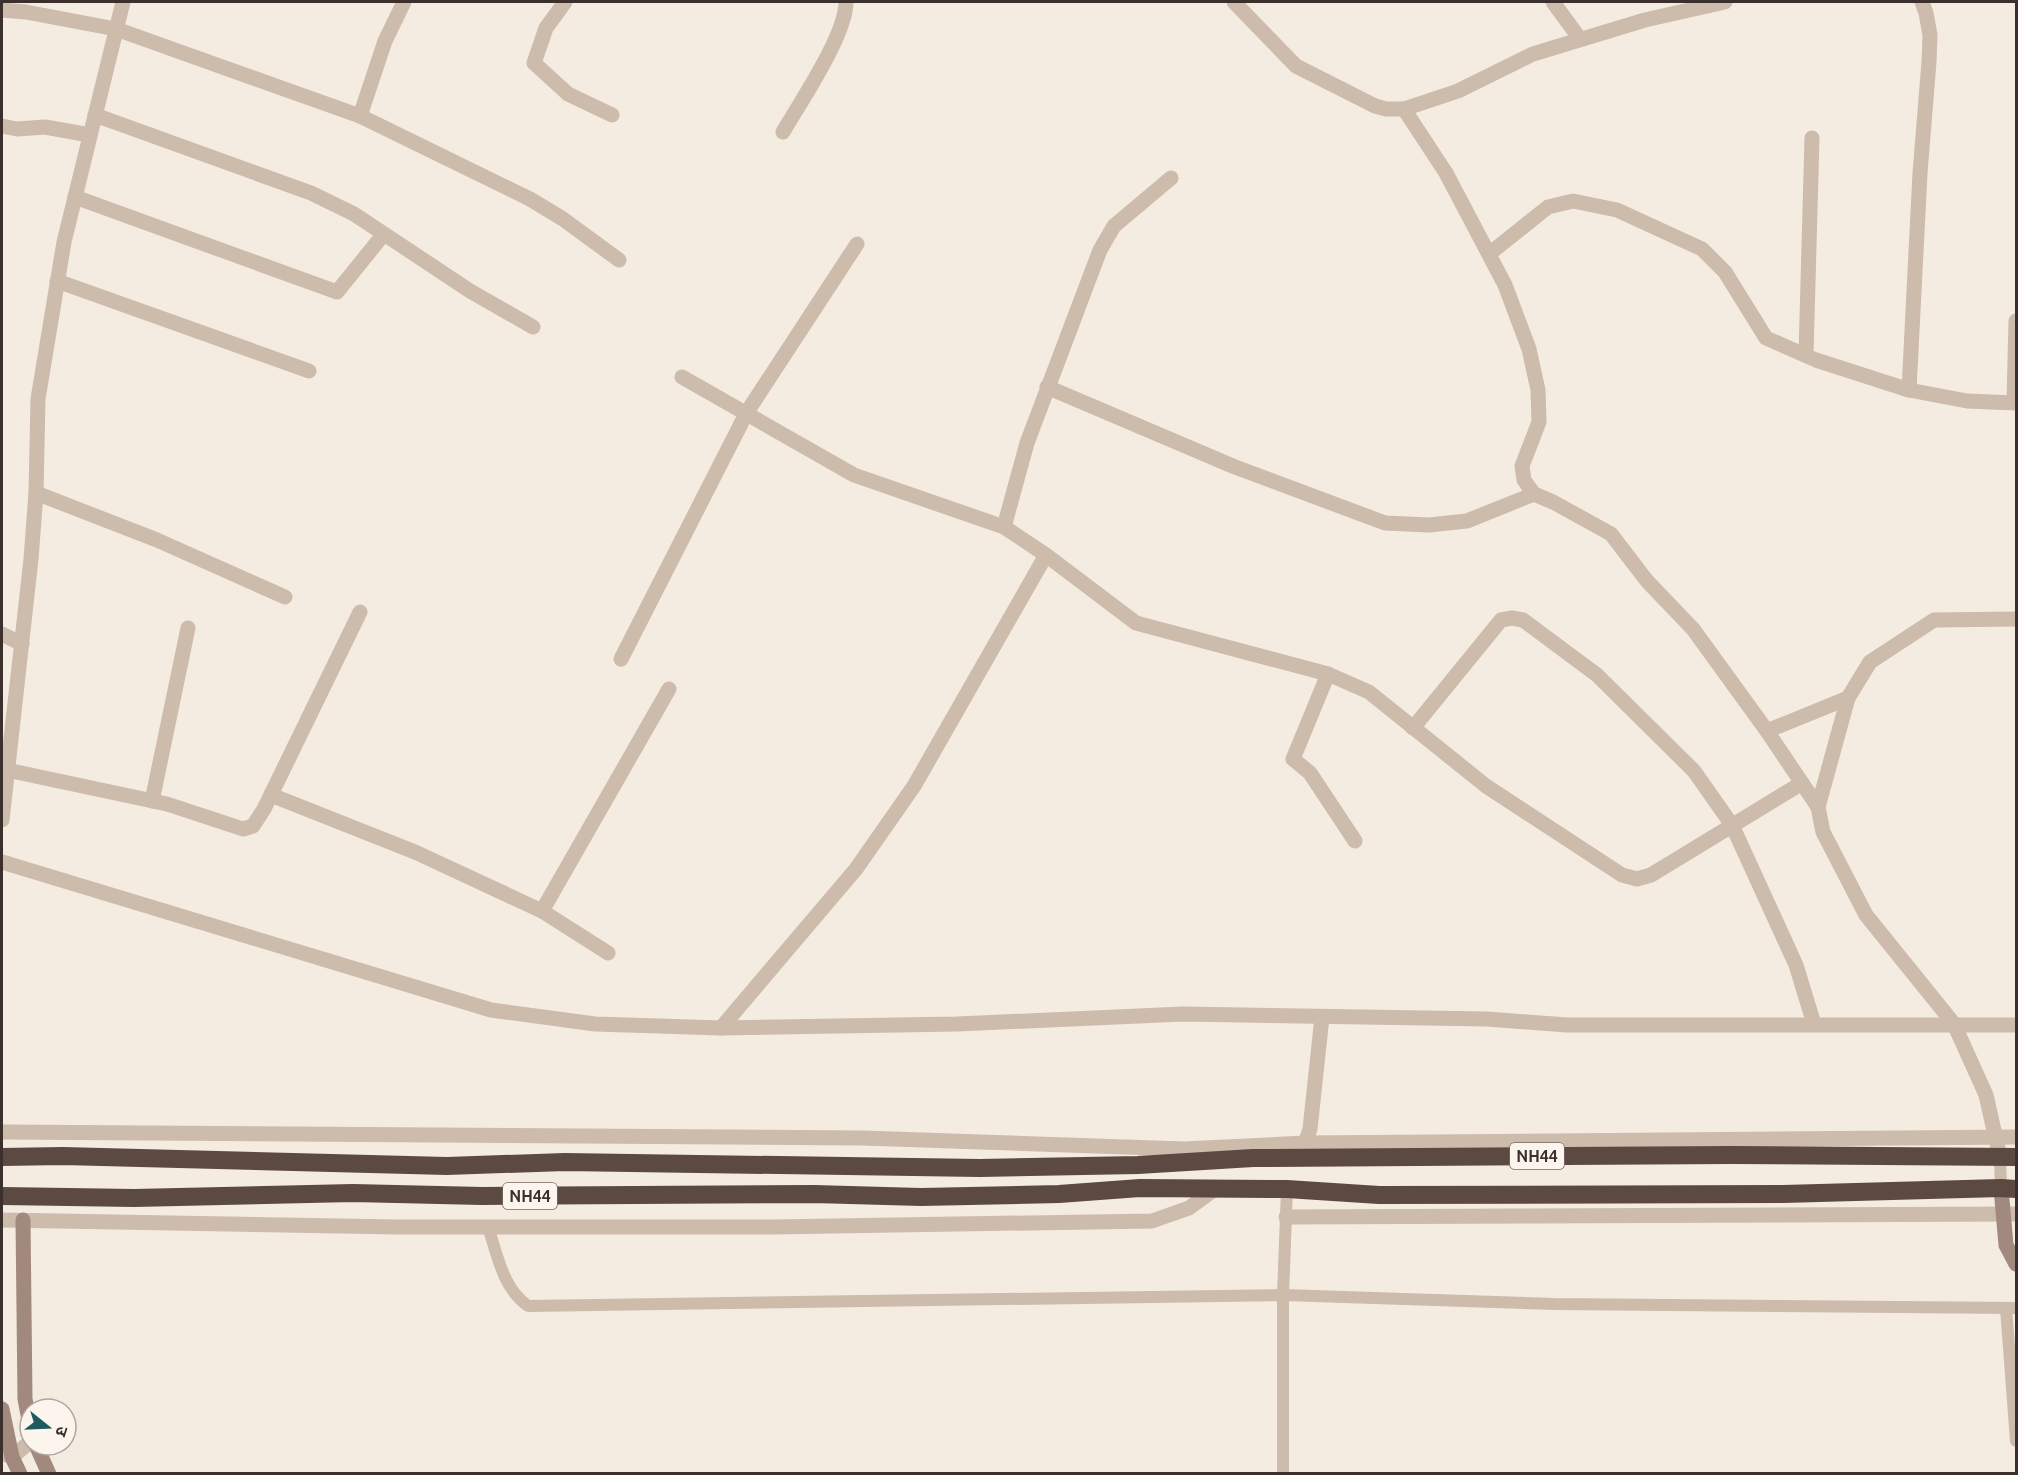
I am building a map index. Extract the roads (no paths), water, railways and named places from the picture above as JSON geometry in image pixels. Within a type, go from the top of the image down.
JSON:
[{"type":"highway","name":"NH44","points":[[2,1157],[63,1156],[447,1166],[565,1162],[980,1168],[1138,1165],[1253,1158],[1303,1150],[2008,1157]]},
{"type":"highway","name":"NH44","points":[[2,1196],[134,1198],[353,1193],[482,1197],[813,1194],[921,1197],[1059,1194],[1140,1188],[1287,1189],[1379,1195],[1558,1195],[1783,1194],[2009,1188]]},
{"type":"street","points":[[2,820],[5,770],[22,644],[36,493],[38,399],[64,242],[123,2]]},
{"type":"street","points":[[360,116],[385,41],[404,2]]},
{"type":"street","points":[[565,2],[546,28],[534,63],[568,94],[612,115]]},
{"type":"street","points":[[783,132],[835,42],[846,12],[846,2]]},
{"type":"street","points":[[1234,2],[1296,66],[1375,106],[1386,109],[1404,109],[1458,91],[1533,54],[1580,39],[1685,6],[1725,2]]},
{"type":"street","points":[[1553,2],[1580,39]]},
{"type":"street","points":[[1909,390],[1920,173],[1930,35],[1922,2]]},
{"type":"street","points":[[2,10],[26,12],[116,29],[360,116],[530,199],[563,219],[619,260]]},
{"type":"street","points":[[1404,109],[1446,173],[1489,254],[1505,285],[1529,349],[1538,390],[1539,422],[1522,465],[1524,480],[1534,494],[1611,534],[1647,581],[1693,629],[1767,731],[1818,807],[1823,832],[1866,915],[1954,1024],[1986,1095],[1996,1137],[2008,1157]]},
{"type":"street","points":[[95,115],[311,193],[354,214],[470,291],[533,327]]},
{"type":"street","points":[[2,126],[17,129],[45,127],[90,135]]},
{"type":"street","points":[[1806,356],[1812,138]]},
{"type":"street","points":[[1004,527],[1027,443],[1106,238],[1114,226],[1171,178]]},
{"type":"street","points":[[75,197],[337,292],[383,235]]},
{"type":"street","points":[[1489,254],[1548,207],[1573,201],[1617,210],[1702,249],[1725,272],[1766,338],[1806,356],[1909,390],[1967,402],[2015,403],[2016,321]]},
{"type":"street","points":[[621,659],[747,412],[857,244]]},
{"type":"street","points":[[57,281],[309,371]]},
{"type":"street","points":[[682,377],[854,475],[1004,527],[1046,555],[1136,623],[1328,674],[1369,692],[1486,786],[1622,875],[1636,879],[1651,875],[1802,783]]},
{"type":"street","points":[[1047,387],[1234,467],[1385,523],[1429,525],[1467,520],[1534,494]]},
{"type":"street","points":[[36,493],[157,540],[285,597]]},
{"type":"street","points":[[721,1028],[856,869],[914,786],[1046,555]]},
{"type":"street","points":[[5,770],[167,804],[243,829],[254,826],[360,612]]},
{"type":"street","points":[[1413,728],[1501,620],[1512,618],[1523,620],[1597,675],[1694,771],[1732,825],[1796,965],[1814,1024]]},
{"type":"street","points":[[1818,807],[1848,698],[1870,662],[1934,620],[2016,619]]},
{"type":"street","points":[[152,801],[188,628]]},
{"type":"street","points":[[2,634],[22,644]]},
{"type":"street","points":[[1328,674],[1293,759],[1310,772],[1355,841]]},
{"type":"street","points":[[542,911],[669,689]]},
{"type":"street","points":[[1767,731],[1848,698]]},
{"type":"street","points":[[271,795],[415,852],[542,911],[608,953]]},
{"type":"street","points":[[2,862],[491,1010],[595,1024],[721,1028],[957,1024],[1183,1014],[1487,1019],[1567,1024],[2016,1025]]},
{"type":"street","points":[[1303,1150],[1310,1129],[1322,1017]]},
{"type":"street","points":[[2,1132],[863,1138],[1184,1149],[1303,1150],[2016,1137]]},
{"type":"street","points":[[2009,1188],[2010,1214],[2006,1245],[2016,1264]]},
{"type":"street","points":[[2,1220],[397,1227],[772,1227],[1152,1221],[1189,1208],[1215,1189]]},
{"type":"street","points":[[1286,1217],[2010,1214]]},
{"type":"street","points":[[23,1220],[26,1397]]},
{"type":"street","points":[[2,1409],[7,1455],[20,1473]]},
{"type":"street","points":[[42,1457],[49,1473]]},
{"type":"lane","points":[[2008,1157],[2009,1188]]},
{"type":"lane","points":[[1283,1473],[1283,1295],[1287,1189]]},
{"type":"lane","points":[[488,1227],[508,1285],[517,1298],[528,1306],[1283,1295],[1554,1304],[2011,1308],[2016,1441]]}]
